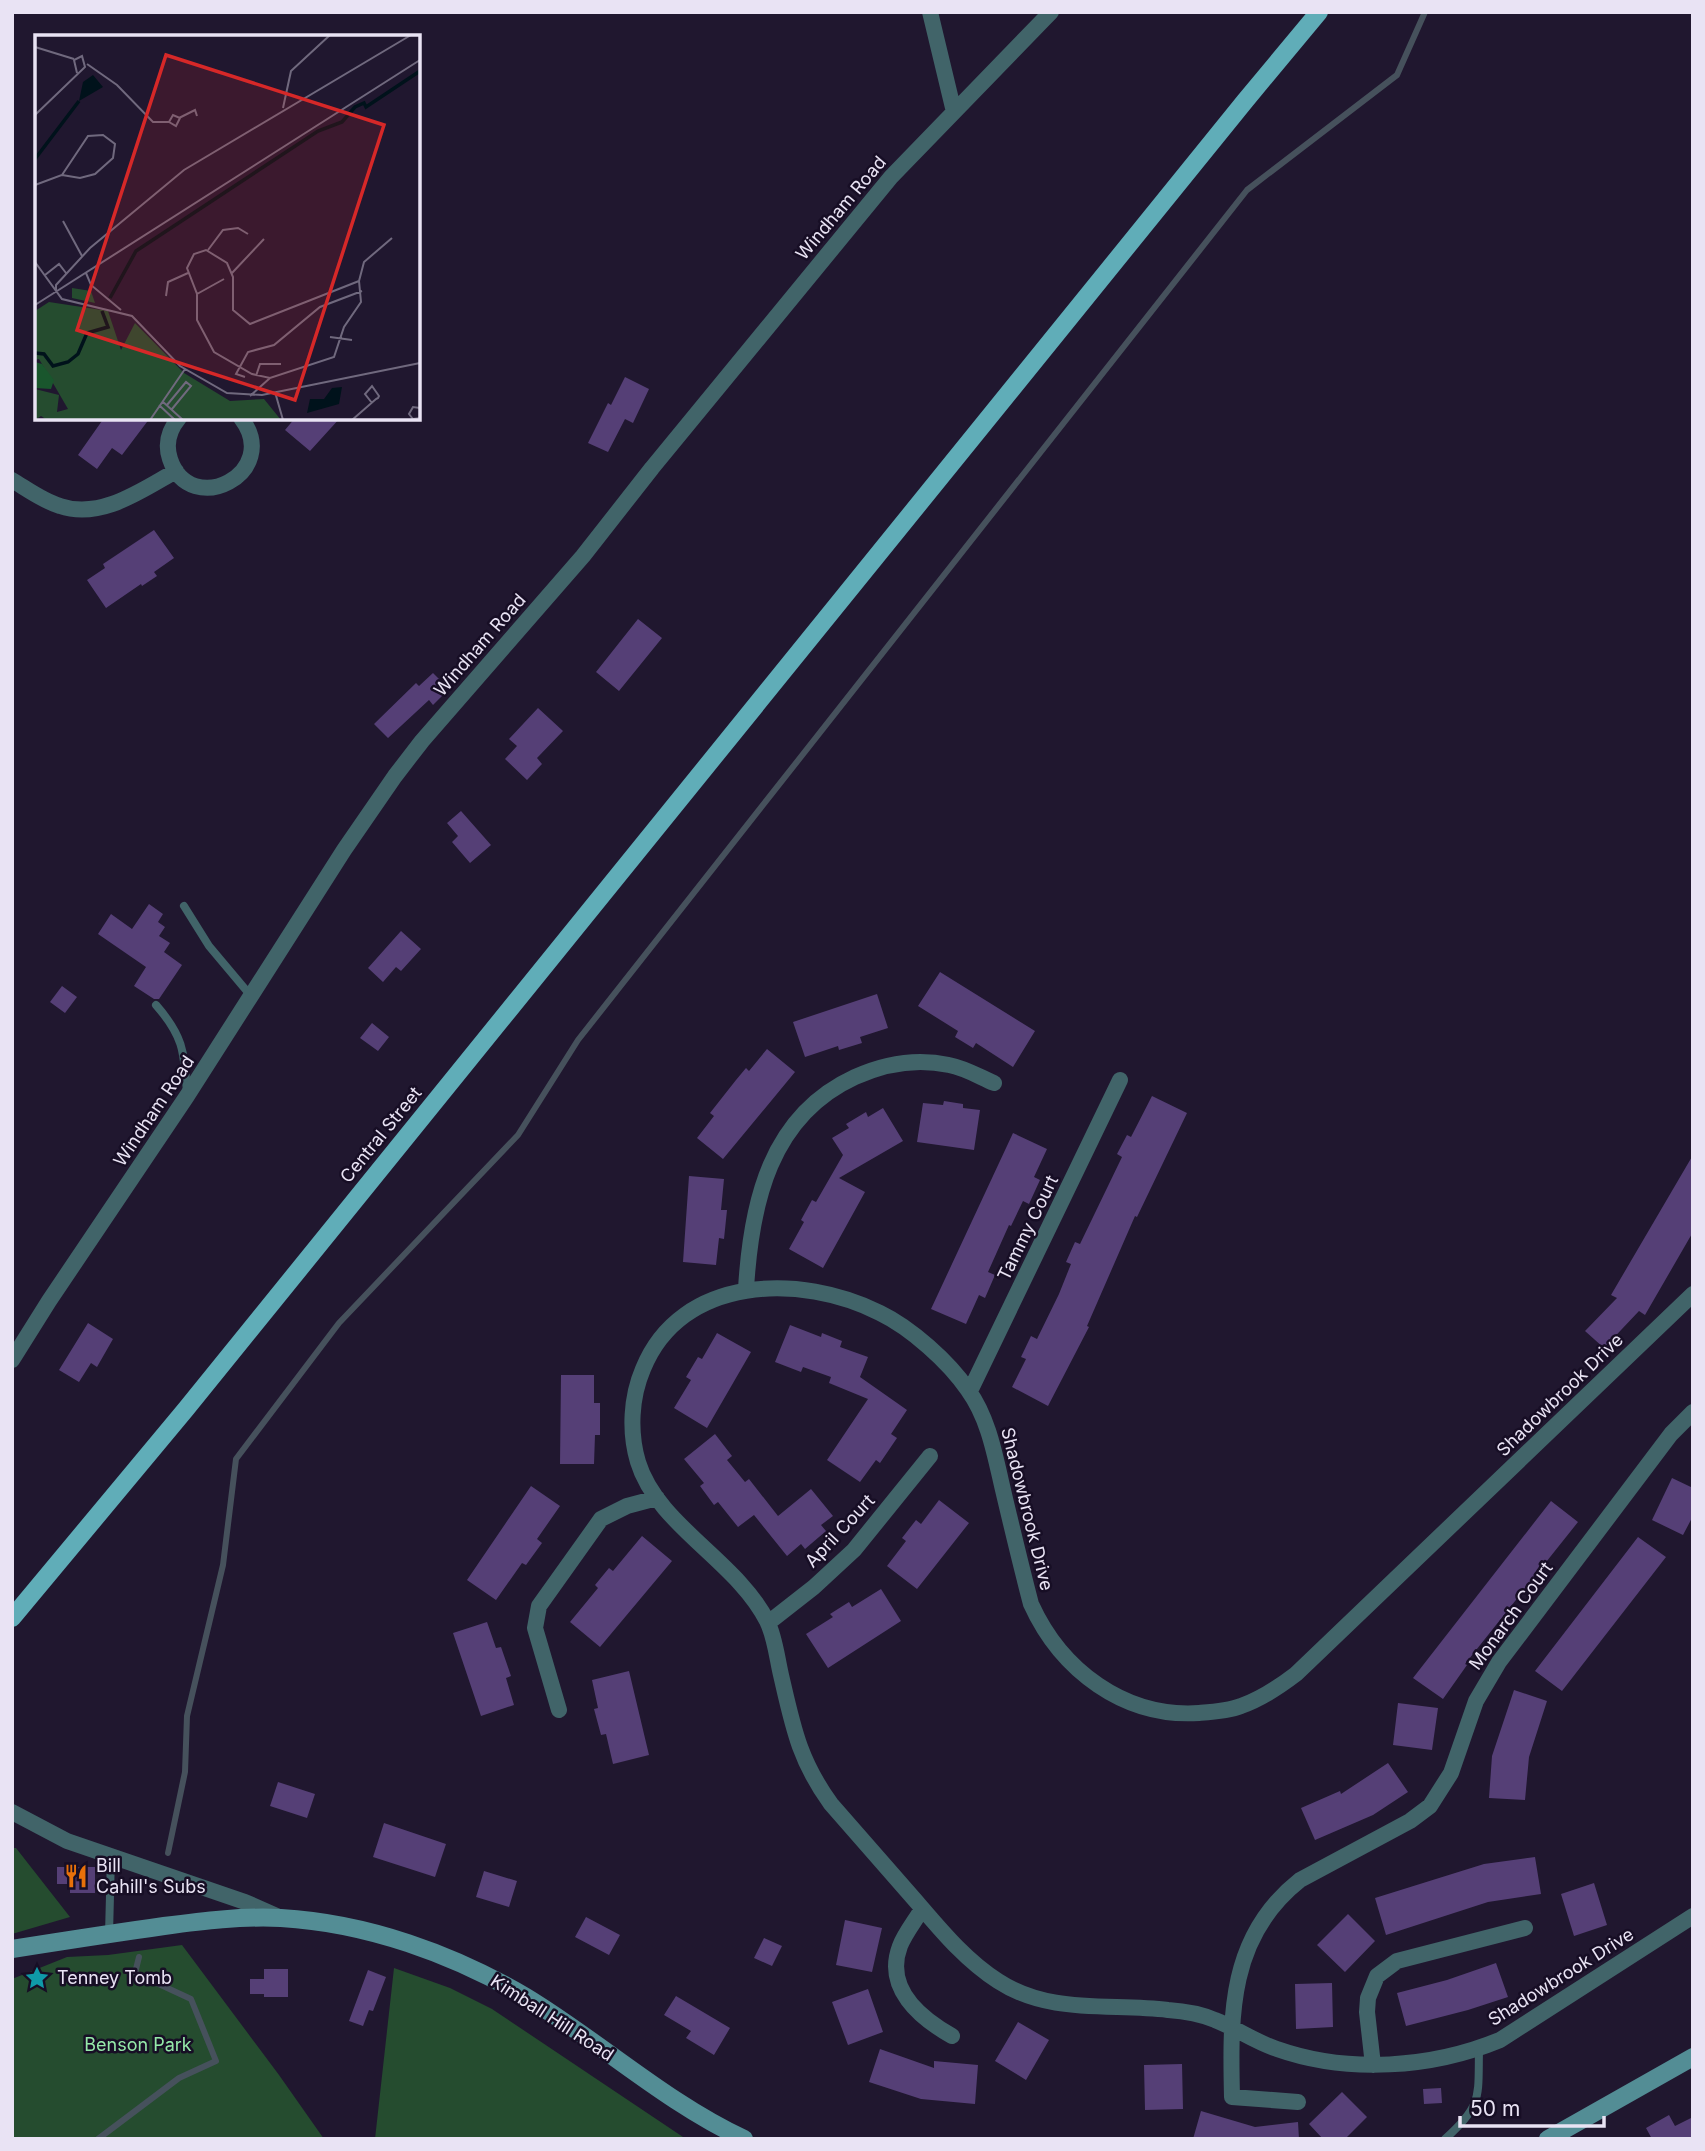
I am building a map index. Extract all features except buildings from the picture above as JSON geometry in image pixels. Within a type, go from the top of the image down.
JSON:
[{"type":"main road","name":"Central Street","points":[[12,1618],[186,1409],[1319,12]]},
{"type":"street","points":[[930,12],[954,112]]},
{"type":"street","name":"Windham Road","points":[[12,1360],[187,1096],[344,850],[422,741],[583,556],[660,457],[891,177],[1051,12]]},
{"type":"street","points":[[178,420],[171,430],[168,446],[176,471],[194,485],[209,488],[224,485],[237,477],[247,465],[251,450],[250,435],[242,420]]},
{"type":"street","points":[[12,480],[56,505],[89,510],[130,496],[176,471]]},
{"type":"street","points":[[746,1289],[749,1242],[757,1202],[781,1144],[808,1107],[855,1077],[885,1065],[907,1061],[951,1065],[995,1083]]},
{"type":"street","name":"Tammy Court","points":[[970,1391],[1120,1080]]},
{"type":"street","name":"Shadowbrook Drive","points":[[1693,1294],[1296,1674],[1259,1698],[1238,1707],[1213,1712],[1145,1709],[1084,1676],[1059,1651],[1038,1620],[1031,1604],[993,1446],[970,1391],[953,1371],[910,1332],[882,1314],[853,1301],[828,1295],[777,1289],[746,1289],[717,1297],[681,1317],[653,1348],[645,1362],[635,1395],[633,1431],[639,1465],[657,1498],[702,1547],[741,1583],[768,1623],[794,1734],[813,1780],[958,1949],[981,1970],[1023,1994],[1076,2007],[1168,2010],[1213,2019],[1256,2041],[1300,2056],[1344,2063],[1373,2065],[1433,2059],[1479,2049],[1517,2030],[1693,1916]]},
{"type":"street","name":"Monarch Court","points":[[1297,2102],[1232,2097],[1231,2028],[1243,1958],[1256,1931],[1284,1892],[1300,1880],[1410,1821],[1430,1806],[1451,1773],[1476,1701],[1499,1662],[1671,1434],[1693,1412]]},
{"type":"street","name":"April Court","points":[[768,1623],[814,1587],[854,1550],[930,1456]]},
{"type":"street","points":[[559,1710],[534,1628],[539,1606],[601,1519],[627,1506],[657,1498]]},
{"type":"street","points":[[12,1811],[67,1841],[245,1902],[281,1918]]},
{"type":"street","points":[[922,1909],[901,1942],[897,1955],[897,1971],[907,2000],[917,2012],[952,2036]]},
{"type":"street","name":"Kimball Hill Road","points":[[12,1949],[229,1919],[281,1918],[361,1930],[446,1956],[486,1975],[563,2021],[692,2110],[744,2139]]},
{"type":"street","points":[[1373,2065],[1367,2012],[1368,1998],[1377,1976],[1397,1961],[1525,1928]]},
{"type":"street","points":[[1550,2138],[1693,2057]]},
{"type":"lane","points":[[184,906],[209,946],[251,996]]},
{"type":"lane","points":[[156,1005],[173,1025],[182,1045],[187,1096]]},
{"type":"lane","points":[[109,1934],[111,1854]]},
{"type":"lane","points":[[1445,2139],[1473,2110],[1477,2098],[1479,2049]]},
{"type":"green space","points":[[12,1848],[16,1848],[70,1917],[12,1934]]},
{"type":"green space","name":"Benson Park","points":[[182,1945],[324,2139],[12,2139],[12,1979],[67,1957],[108,1955]]},
{"type":"green space","points":[[394,1968],[450,1988],[492,2009],[686,2139],[375,2139]]},
{"type":"waterway","points":[[168,1853],[185,1772],[187,1716],[223,1565],[236,1459],[339,1323],[518,1135],[578,1040],[1247,190],[1397,75],[1425,12]]},
{"type":"waterway","points":[[98,2139],[179,2078],[216,2061],[191,1999],[135,1973],[139,1957]]},
{"type":"place","name":"Bill Cahill's Subs","points":[[76,1876]]},
{"type":"place","name":"Tenney Tomb","points":[[37,1978]]}]
